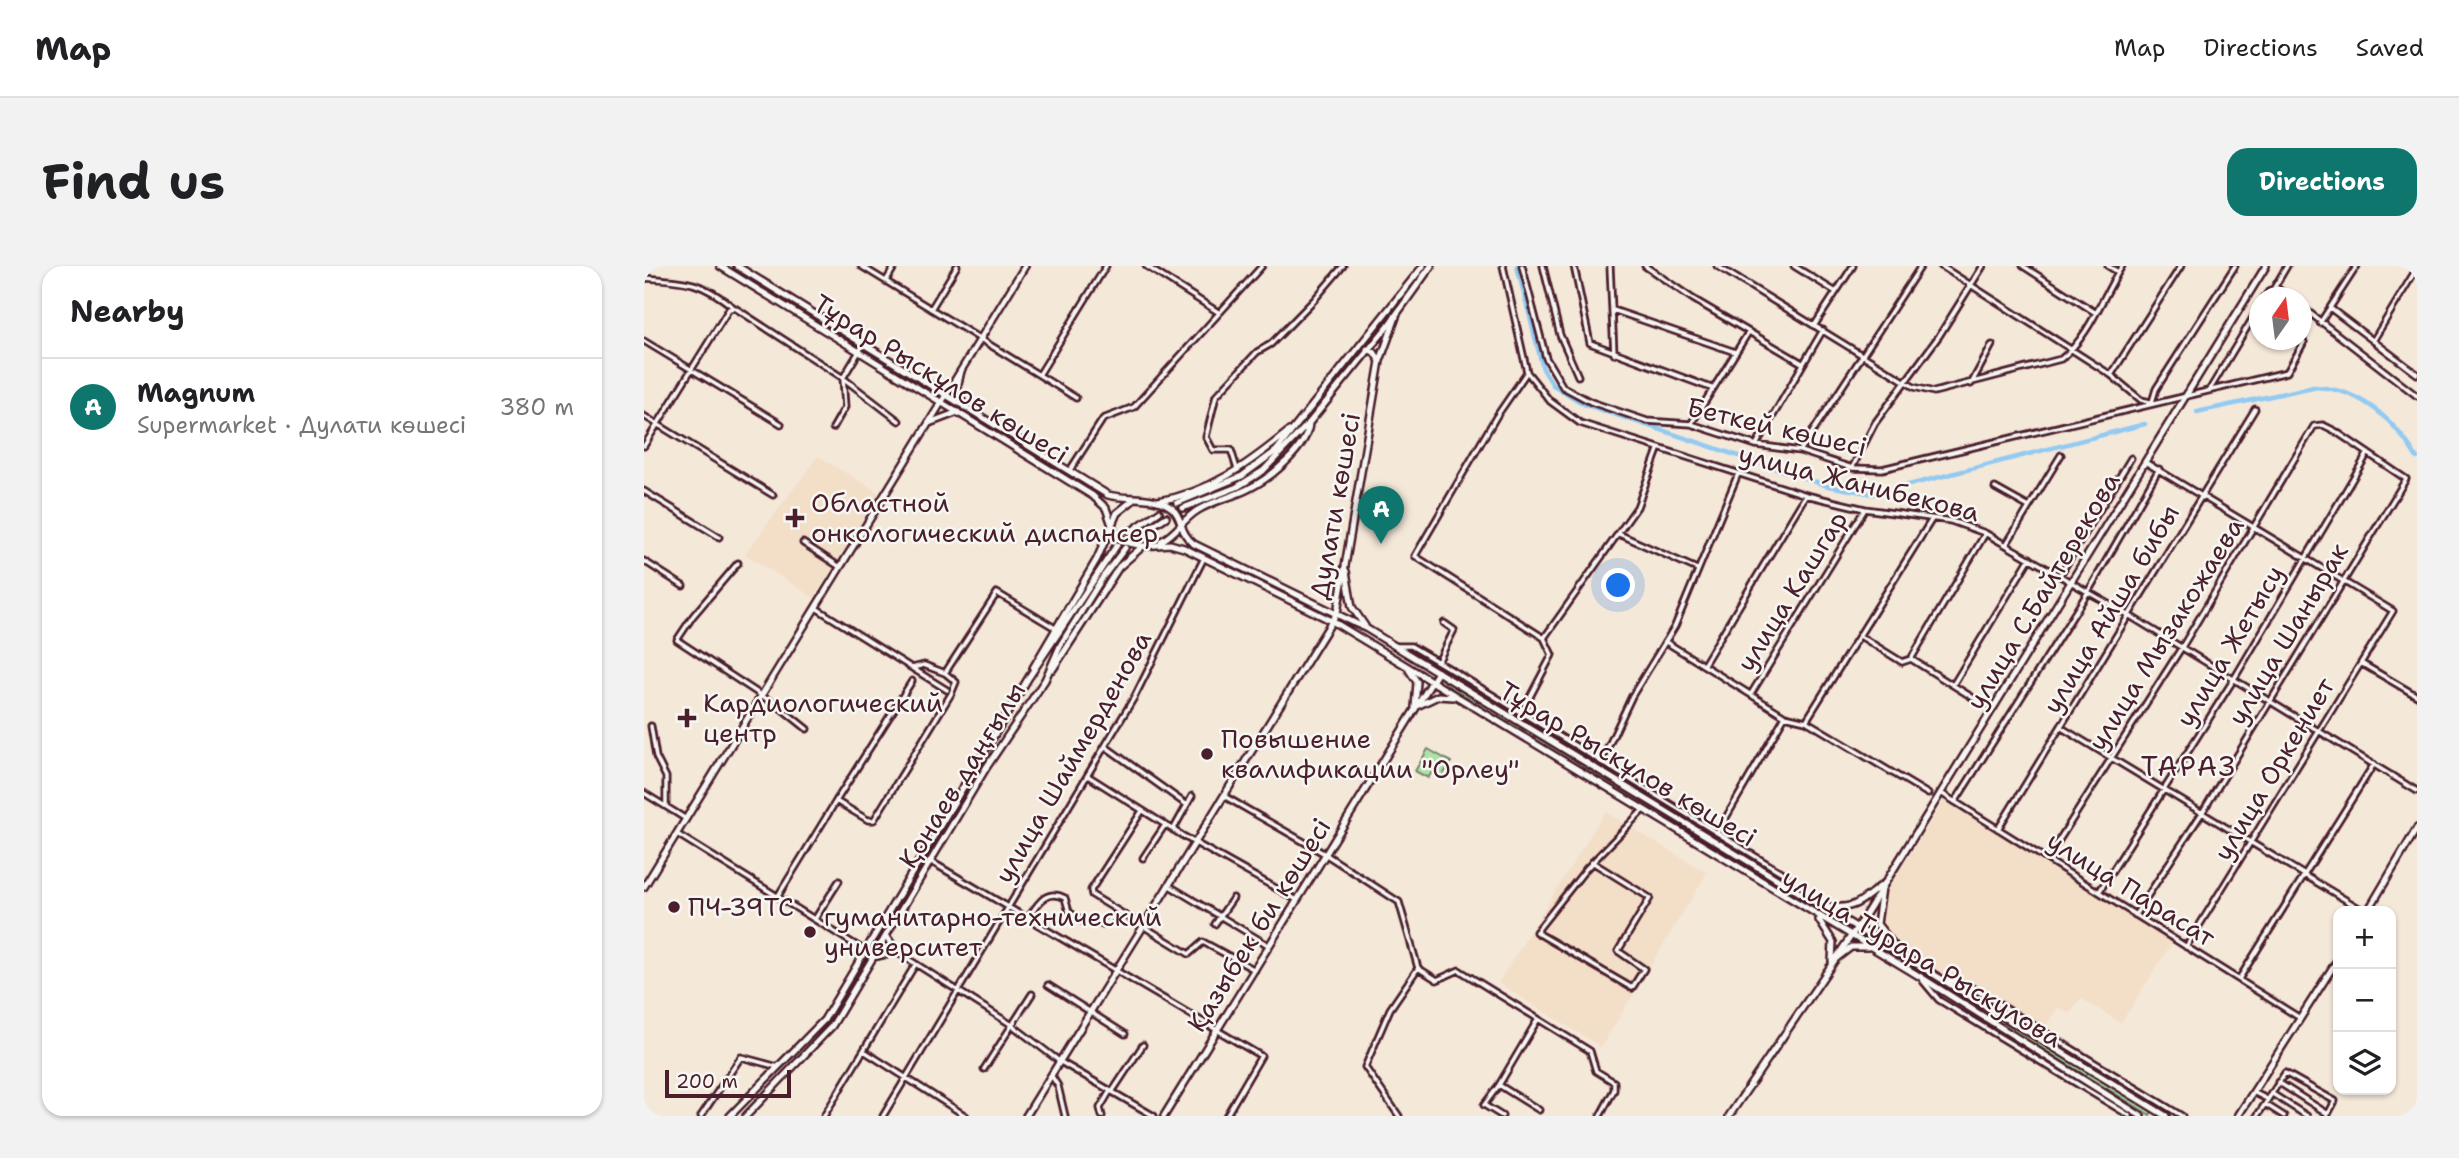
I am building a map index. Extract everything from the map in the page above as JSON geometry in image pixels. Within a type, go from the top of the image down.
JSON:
[{"type":"main road","name":"Тұрар Рыскұлов көшесі","points":[[720,266],[859,352],[942,401],[962,409],[1093,496],[1106,508],[1116,536],[1125,542],[1143,546]]},
{"type":"main road","name":"Тұрар Рыскұлов көшесі","points":[[737,266],[946,394]]},
{"type":"main road","points":[[644,887],[1025,266]]},
{"type":"main road","points":[[1177,503],[1242,476],[1276,451],[1423,266]]},
{"type":"main road","points":[[1183,508],[1251,480],[1309,423],[1388,326],[1432,266]]},
{"type":"main road","name":"улица С.Байтерекова","points":[[1729,1116],[1858,927],[2266,266]]},
{"type":"main road","points":[[779,302],[783,294]]},
{"type":"main road","name":"Дулати көшесі","points":[[1026,1116],[1336,613],[1346,571],[1380,361],[1397,314]]},
{"type":"main road","points":[[1367,349],[1374,352],[1380,361]]},
{"type":"main road","points":[[961,371],[957,388],[962,409]]},
{"type":"main road","points":[[946,394],[962,409],[1070,470]]},
{"type":"main road","points":[[929,423],[962,409]]},
{"type":"main road","points":[[1154,501],[1175,498],[1237,471],[1299,422]]},
{"type":"main road","points":[[1045,680],[1076,637],[1119,566],[1130,554],[1143,546],[1171,537],[1180,523],[1198,510],[1250,488],[1304,440],[1309,423]]},
{"type":"main road","name":"Тұрар Рыскұлов көшесі","points":[[1070,470],[1108,495],[1154,501],[1173,510],[1183,535],[1194,544],[1336,613],[1396,646],[1824,906],[2156,1113],[2166,1116]]},
{"type":"main road","points":[[730,1116],[824,1020],[1029,677],[1097,559],[1119,509],[1133,500]]},
{"type":"main road","points":[[1130,532],[1159,512]]},
{"type":"main road","points":[[1138,535],[1166,517]]},
{"type":"main road","points":[[1159,542],[1184,548],[1332,621],[1431,682]]},
{"type":"main road","points":[[1029,677],[1117,545]]},
{"type":"main road","name":"Қонаев даңғылы","points":[[746,1116],[832,1026],[930,861],[1045,680],[1061,644],[1103,577],[1125,548]]},
{"type":"main road","points":[[1346,571],[1352,607],[1367,629]]},
{"type":"main road","points":[[1402,663],[1417,682],[1415,707],[1442,695],[1466,702]]},
{"type":"main road","name":"Қазыбек би көшесі","points":[[1164,1116],[1438,672]]},
{"type":"main road","name":"улица Турара Рыскулова","points":[[1431,682],[1919,976],[2141,1116]]},
{"type":"main road","points":[[1656,818],[1662,808]]},
{"type":"main road","points":[[2369,906],[2417,828]]},
{"type":"main road","points":[[1824,906],[1848,908],[1860,905],[1884,885]]},
{"type":"main road","points":[[1884,885],[1877,925],[1901,954]]},
{"type":"main road","points":[[1815,915],[1833,942],[1833,960]]},
{"type":"main road","points":[[887,937],[898,952]]},
{"type":"main road","points":[[1833,960],[1851,947],[1870,947]]},
{"type":"main road","points":[[2238,1116],[2333,967]]},
{"type":"street","points":[[861,266],[1076,398]]},
{"type":"street","points":[[886,281],[895,266]]},
{"type":"street","points":[[931,309],[957,266]]},
{"type":"street","points":[[1039,375],[1106,266]]},
{"type":"street","points":[[1146,266],[1218,312]]},
{"type":"street","points":[[1237,471],[1231,450],[1213,450],[1206,437],[1216,396],[1257,352],[1270,344],[1314,300],[1342,266]]},
{"type":"street","name":"улица Жанибекова","points":[[1503,266],[1527,372],[1550,401],[1580,423],[1806,495],[1865,509],[1962,523],[1985,533],[2182,647],[2417,791]]},
{"type":"street","name":"Беткей көшесі","points":[[1522,266],[1546,358],[1563,387],[1591,402],[1647,421],[1691,424],[1756,444],[1800,451],[1852,468],[1881,469],[2152,402],[2185,397],[2287,372],[2299,350]]},
{"type":"street","points":[[1543,266],[1560,335],[1578,376]]},
{"type":"street","points":[[1574,266],[1587,339],[1614,354],[1711,388]]},
{"type":"street","points":[[1610,266],[1614,354]]},
{"type":"street","points":[[1644,266],[1802,363]]},
{"type":"street","points":[[1717,266],[1904,381],[1931,392],[2058,361],[2071,351],[2122,266]]},
{"type":"street","points":[[1794,266],[1836,292]]},
{"type":"street","points":[[1814,326],[1853,266]]},
{"type":"street","points":[[1800,451],[1921,266]]},
{"type":"street","points":[[1941,266],[2110,375],[2141,400],[2152,402],[2157,387],[2235,266]]},
{"type":"street","points":[[1852,468],[1865,441],[1904,381],[1940,336],[1983,266]]},
{"type":"street","points":[[2022,266],[2096,313]]},
{"type":"street","points":[[2108,266],[2118,272]]},
{"type":"street","points":[[2110,375],[2181,266]]},
{"type":"street","points":[[2274,287],[2287,266]]},
{"type":"street","points":[[2320,323],[2357,266]]},
{"type":"street","points":[[1070,470],[1102,419],[1134,408],[1258,267]]},
{"type":"street","points":[[2373,341],[2417,268]]},
{"type":"street","points":[[644,278],[686,281],[709,287],[735,308],[843,379],[899,421]]},
{"type":"street","points":[[644,446],[725,314],[729,309],[735,308]]},
{"type":"street","points":[[2330,308],[2416,371]]},
{"type":"street","points":[[1613,310],[1735,352]]},
{"type":"street","points":[[2312,316],[2417,396]]},
{"type":"street","points":[[2210,389],[2249,323]]},
{"type":"street","points":[[1756,444],[1823,330]]},
{"type":"street","points":[[1691,424],[1748,332]]},
{"type":"street","points":[[644,341],[781,425]]},
{"type":"street","points":[[833,428],[845,407],[843,379],[864,343]]},
{"type":"street","points":[[1971,384],[1992,345]]},
{"type":"street","points":[[1522,712],[1552,655],[1544,638],[1415,556],[1496,417],[1527,372]]},
{"type":"street","name":"улица Айша бибы","points":[[1998,829],[2255,409]]},
{"type":"street","points":[[644,416],[773,495]]},
{"type":"street","name":"улица Мызакожаева","points":[[2047,859],[2182,647],[2314,426],[2323,425],[2368,453]]},
{"type":"street","points":[[1544,638],[1637,507],[1658,450]]},
{"type":"street","name":"улица Шанырак","points":[[2135,915],[2202,813],[2342,579],[2406,479],[2368,453]]},
{"type":"street","name":"улица Жетысу","points":[[2099,892],[2234,679],[2368,453]]},
{"type":"street","points":[[2006,545],[2061,455]]},
{"type":"street","points":[[2060,575],[2130,458]]},
{"type":"street","points":[[2145,461],[2342,579]]},
{"type":"street","points":[[1955,802],[2088,592],[2159,469]]},
{"type":"street","points":[[1601,762],[1632,696],[1666,642],[1738,474]]},
{"type":"street","points":[[1995,488],[2029,507]]},
{"type":"street","points":[[644,491],[719,537]]},
{"type":"street","points":[[1703,665],[1806,495]]},
{"type":"street","name":"улица Кашгар","points":[[1751,694],[1865,509]]},
{"type":"street","points":[[1806,721],[1933,519]]},
{"type":"street","points":[[1860,636],[1902,662],[1911,659],[1985,533]]},
{"type":"street","points":[[1619,534],[1697,569]]},
{"type":"street","points":[[803,543],[841,567]]},
{"type":"street","name":"улица Шаймерденова","points":[[883,1116],[1135,696],[1204,558]]},
{"type":"street","points":[[1953,685],[2030,558]]},
{"type":"street","points":[[644,561],[684,586]]},
{"type":"street","points":[[738,563],[692,616],[677,640],[807,729]]},
{"type":"street","name":"улица Оркениет","points":[[2186,947],[2393,611],[2342,579]]},
{"type":"street","points":[[945,673],[998,593],[1055,628]]},
{"type":"street","points":[[816,608],[947,690]]},
{"type":"street","points":[[1438,672],[1454,632],[1444,623]]},
{"type":"street","points":[[1666,642],[1785,716],[1806,721],[1928,794]]},
{"type":"street","points":[[1396,646],[1411,646],[1534,719],[1786,875],[1787,884]]},
{"type":"street","points":[[1911,659],[1983,704]]},
{"type":"street","points":[[2361,663],[2417,696]]},
{"type":"street","points":[[836,801],[868,820],[874,820],[951,694],[956,682],[945,673],[929,666],[913,667]]},
{"type":"street","points":[[778,896],[912,681]]},
{"type":"street","points":[[1717,833],[1785,716]]},
{"type":"street","points":[[1530,726],[1534,719]]},
{"type":"street","points":[[651,726],[656,757],[666,776],[666,806]]},
{"type":"street","points":[[2062,728],[2358,906]]},
{"type":"street","points":[[1105,747],[1187,805]]},
{"type":"street","points":[[2238,979],[2374,764]]},
{"type":"street","points":[[1088,776],[1173,830],[1297,900]]},
{"type":"street","points":[[644,793],[686,819]]},
{"type":"street","name":"улица Парасат","points":[[1941,793],[2300,1018]]},
{"type":"street","points":[[1173,830],[1192,796]]},
{"type":"street","points":[[1224,796],[1325,853],[1399,902],[1418,968],[1437,980],[1459,970],[1590,1051],[1596,1071],[1614,1082],[1614,1090],[1600,1116]]},
{"type":"street","points":[[1592,862],[1650,898],[1618,951],[1644,968],[1632,988],[1536,932],[1592,862],[1643,810]]},
{"type":"street","points":[[1142,811],[1091,890],[1092,895],[1189,954],[1203,942],[1255,970]]},
{"type":"street","points":[[1143,858],[1165,825]]},
{"type":"street","points":[[677,834],[875,957],[898,952],[1012,1025],[1059,1061],[1154,1116]]},
{"type":"street","points":[[930,861],[1216,1032],[1261,1056],[1226,1116]]},
{"type":"street","points":[[815,919],[839,881]]},
{"type":"street","points":[[1168,885],[1269,946]]},
{"type":"street","points":[[1027,920],[1044,897],[1052,894],[1065,898],[1069,912],[1084,922],[1091,919],[1102,925],[1119,912]]},
{"type":"street","points":[[1215,924],[1233,898]]},
{"type":"street","points":[[824,1116],[915,965]]},
{"type":"street","points":[[1399,1116],[1365,1067],[1390,1009],[1418,968]]},
{"type":"street","points":[[1919,976],[1939,1000],[2130,1116]]},
{"type":"street","points":[[1937,976],[1969,986],[2182,1116]]},
{"type":"street","points":[[1048,985],[1088,1013],[1125,1034]]},
{"type":"street","points":[[984,1069],[1032,994]]},
{"type":"street","points":[[1502,1116],[1484,1105],[1538,1019]]},
{"type":"street","points":[[1102,1116],[1100,1108],[1143,1045]]},
{"type":"street","points":[[864,1051],[966,1116]]},
{"type":"street","points":[[701,1116],[741,1057],[778,1067]]},
{"type":"street","points":[[2257,1116],[2278,1082],[2285,1073],[2335,1101],[2327,1115],[2278,1082]]},
{"type":"street","points":[[1051,1075],[1058,1086],[1065,1116]]},
{"type":"street","points":[[1499,1085],[1539,1110]]},
{"type":"street","points":[[2253,1091],[2284,1116]]},
{"type":"street","points":[[2271,1093],[2307,1116]]},
{"type":"shaded area","points":[[818,456],[879,493],[814,598],[745,554]]},
{"type":"shaded area","points":[[1944,800],[1952,801],[2172,943],[2121,1023],[2081,998],[2070,1014],[2058,1007],[2040,1035],[1900,948],[1879,930],[1875,922],[1876,909]]},
{"type":"shaded area","points":[[1605,812],[1707,873],[1601,1047],[1498,983]]},
{"type":"green space","points":[[1447,680],[1654,806],[1651,811],[1444,684]]},
{"type":"green space","points":[[1428,749],[1451,762],[1441,778],[1432,772],[1428,778],[1415,771]]},
{"type":"green space","points":[[1669,816],[1850,927],[1848,931],[1666,820]]},
{"type":"green space","points":[[1871,939],[2152,1111],[2150,1115],[1869,943]]},
{"type":"waterway","points":[[1517,266],[1543,369],[1553,385],[1584,404],[1828,486],[1874,494],[2145,424]]},
{"type":"waterway","points":[[2197,412],[2313,387],[2330,389],[2346,393],[2374,409],[2398,431],[2417,458]]},
{"type":"tunnel","points":[[1159,512],[1177,503]]},
{"type":"tunnel","points":[[1117,545],[1130,532]]},
{"type":"tunnel","points":[[1125,548],[1138,535]]},
{"type":"place","name":"Областной онкологический диспансер","points":[[795,518]]},
{"type":"place","name":"Magnum","points":[[1381,544]]},
{"type":"place","name":"Кардиологический центр","points":[[687,718]]},
{"type":"place","name":"Повышение квалификации \"Орлеу\"","points":[[1207,754]]},
{"type":"place","name":"ПЧ-39ТС","points":[[674,907]]},
{"type":"place","name":"гуманитарно-технический университет","points":[[810,932]]},
{"type":"district","name":"ТАРАЗ","points":[[2189,766]]}]
